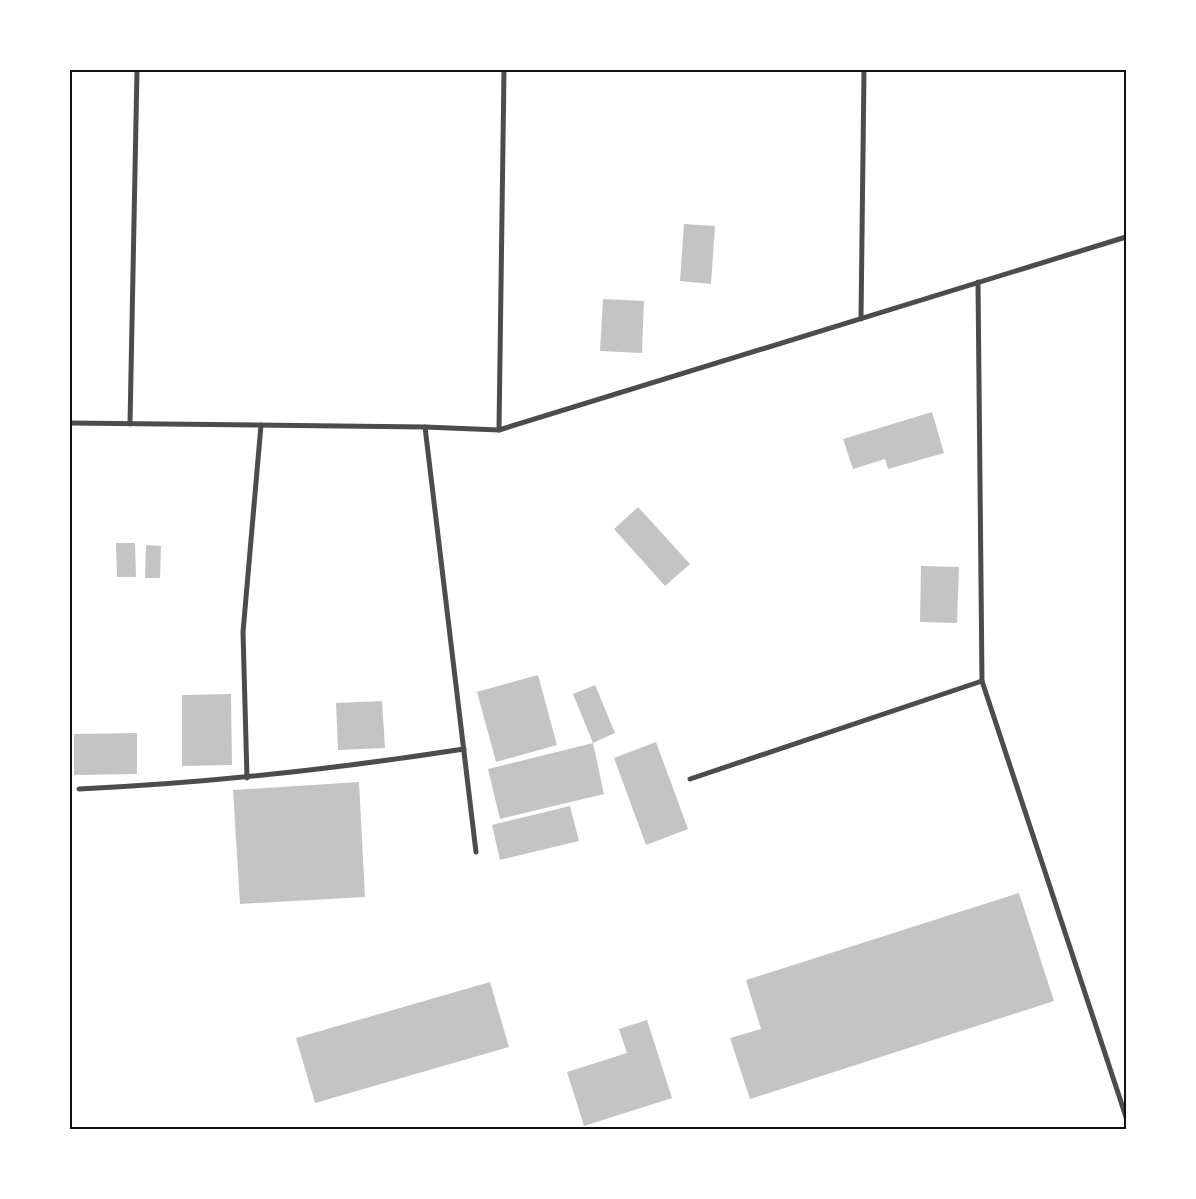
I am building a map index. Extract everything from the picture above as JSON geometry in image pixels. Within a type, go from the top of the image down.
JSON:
[{"type":"street","points":[[130,424],[137,70]]},
{"type":"street","points":[[499,430],[504,70]]},
{"type":"street","points":[[861,319],[864,70]]},
{"type":"street","points":[[70,423],[425,427],[499,430],[1126,237]]},
{"type":"street","points":[[978,282],[982,681],[1126,1117]]},
{"type":"street","points":[[247,778],[243,632],[261,425]]},
{"type":"street","points":[[425,427],[476,852]]},
{"type":"street","points":[[690,779],[982,681]]},
{"type":"street","points":[[79,789],[164,785],[247,778],[364,765],[464,749]]},
{"type":"building","points":[[684,224],[715,226],[711,284],[680,281]]},
{"type":"building","points":[[603,299],[644,301],[642,353],[600,351]]},
{"type":"building","points":[[932,412],[944,453],[888,469],[885,459],[853,469],[843,439]]},
{"type":"building","points":[[638,507],[690,564],[665,586],[614,529]]},
{"type":"building","points":[[116,543],[135,543],[136,577],[117,577]]},
{"type":"building","points":[[146,545],[161,546],[160,578],[145,578]]},
{"type":"building","points":[[921,566],[959,567],[957,623],[920,622]]},
{"type":"building","points":[[538,675],[557,745],[496,762],[477,692]]},
{"type":"building","points":[[595,685],[615,733],[593,743],[573,694]]},
{"type":"building","points":[[231,694],[232,765],[182,766],[182,695]]},
{"type":"building","points":[[382,701],[385,748],[338,750],[336,703]]},
{"type":"building","points":[[137,733],[137,774],[74,775],[74,734]]},
{"type":"building","points":[[656,742],[688,829],[646,845],[614,758]]},
{"type":"building","points":[[593,743],[604,794],[500,819],[488,769]]},
{"type":"building","points":[[359,782],[365,897],[240,904],[233,790]]},
{"type":"building","points":[[570,806],[579,841],[500,860],[492,825]]},
{"type":"building","points":[[1019,893],[1054,1001],[750,1099],[730,1038],[761,1029],[746,980]]},
{"type":"building","points":[[490,982],[509,1047],[315,1103],[296,1038]]},
{"type":"building","points":[[647,1020],[672,1098],[584,1126],[567,1072],[627,1053],[619,1029]]}]
